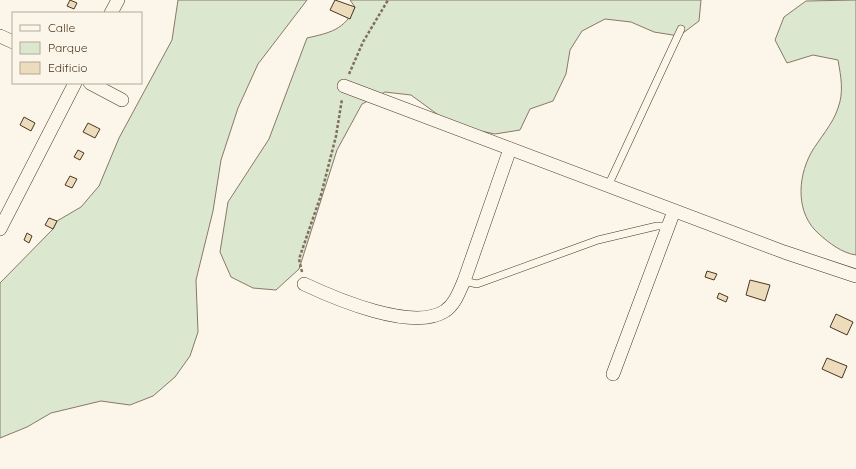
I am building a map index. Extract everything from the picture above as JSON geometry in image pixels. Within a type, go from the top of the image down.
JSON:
[{"type":"street","points":[[112,12],[118,0]]},
{"type":"street","points":[[0,36],[12,42]]},
{"type":"street","points":[[0,229],[74,84]]},
{"type":"street","points":[[92,84],[122,100]]},
{"type":"street","points":[[344,86],[784,252],[856,276]]},
{"type":"street","points":[[304,284],[336,299],[396,317],[432,317],[445,311],[455,302],[464,281],[510,149]]},
{"type":"street","points":[[613,374],[674,211]]},
{"type":"lane","points":[[608,186],[681,29]]},
{"type":"lane","points":[[464,281],[476,284],[598,240],[657,226],[668,226]]},
{"type":"path","points":[[304,284],[299,259],[321,195],[336,136],[344,86],[362,42],[388,0]]},
{"type":"green space","points":[[178,0],[307,0],[258,64],[238,108],[221,160],[213,211],[196,280],[198,332],[190,356],[175,377],[153,396],[130,405],[101,401],[51,413],[27,427],[0,438],[0,283],[53,229],[57,221],[81,207],[99,186],[119,138],[172,40]]},
{"type":"green space","points":[[350,0],[701,0],[699,21],[679,36],[654,32],[631,22],[605,19],[582,31],[570,50],[566,74],[553,101],[530,109],[520,130],[495,134],[452,125],[411,95],[385,92],[362,104],[337,150],[299,269],[276,290],[253,288],[231,277],[220,252],[228,202],[269,139],[307,38],[329,32],[341,26],[351,15],[355,7]]},
{"type":"green space","points":[[856,0],[856,255],[841,250],[831,244],[811,226],[806,217],[801,196],[801,185],[806,163],[833,120],[840,102],[841,84],[838,60],[813,55],[787,63],[775,40],[784,17],[806,1]]},
{"type":"building","points":[[70,0],[77,3],[74,9],[67,6]]},
{"type":"building","points":[[335,0],[355,7],[350,19],[330,10]]},
{"type":"building","points":[[24,117],[35,123],[31,131],[20,125]]},
{"type":"building","points":[[88,123],[100,129],[95,138],[83,132]]},
{"type":"building","points":[[78,150],[84,153],[80,160],[74,157]]},
{"type":"building","points":[[70,176],[77,179],[72,188],[65,185]]},
{"type":"building","points":[[49,218],[57,221],[53,229],[45,225]]},
{"type":"building","points":[[27,233],[32,236],[29,243],[24,240]]},
{"type":"building","points":[[707,271],[717,274],[714,280],[705,277]]},
{"type":"building","points":[[750,280],[770,285],[765,301],[746,295]]},
{"type":"building","points":[[719,293],[728,297],[726,302],[717,298]]},
{"type":"building","points":[[836,314],[853,322],[847,335],[830,327]]},
{"type":"building","points":[[827,358],[847,366],[842,378],[822,369]]}]
